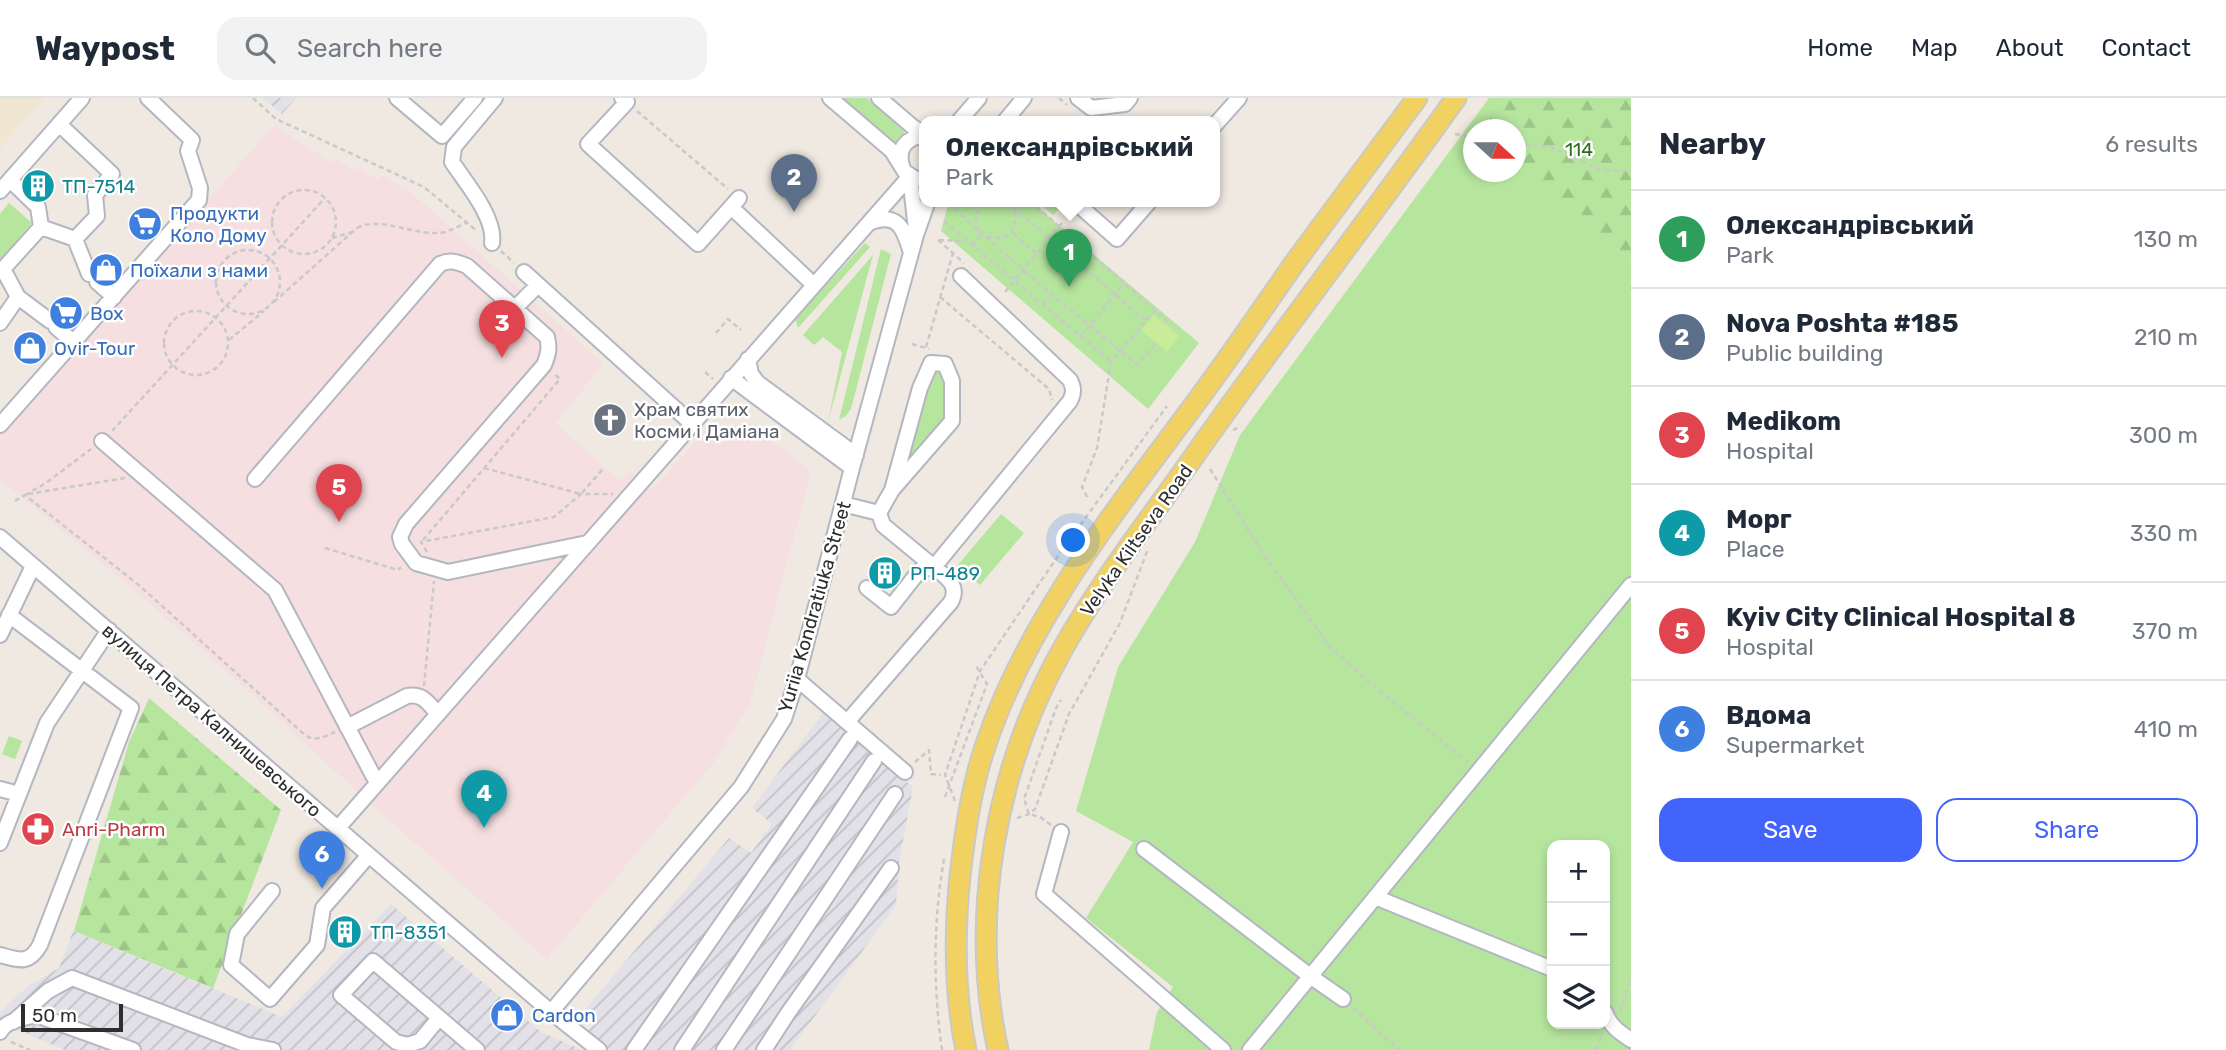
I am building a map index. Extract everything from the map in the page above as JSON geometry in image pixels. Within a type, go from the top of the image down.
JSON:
[{"type":"main road","name":"Velyka Kiltseva Road","points":[[966,1050],[955,963],[964,835],[985,748],[1021,660],[1068,581],[1127,496],[1417,98]]},
{"type":"main road","name":"Velyka Kiltseva Road","points":[[998,1050],[988,988],[988,895],[1004,796],[1020,743],[1060,652],[1097,594],[1234,400],[1456,98]]},
{"type":"street","points":[[41,227],[38,207],[5,185],[82,98]]},
{"type":"street","points":[[0,425],[199,200],[200,188],[188,151],[192,140],[148,98]]},
{"type":"street","points":[[397,98],[442,136],[475,98]]},
{"type":"street","points":[[492,243],[494,233],[480,203],[452,162],[454,147],[495,98]]},
{"type":"street","points":[[830,98],[892,151],[912,174]]},
{"type":"street","points":[[879,98],[919,131]]},
{"type":"street","points":[[963,116],[979,98]]},
{"type":"street","points":[[1009,116],[1024,98]]},
{"type":"street","points":[[1079,98],[1091,108],[1125,104],[1130,98]]},
{"type":"street","points":[[1220,119],[1239,98]]},
{"type":"street","points":[[625,100],[588,144],[698,244],[735,202],[814,285]]},
{"type":"street","points":[[60,124],[113,174],[95,195],[97,216],[75,239]]},
{"type":"street","points":[[912,174],[900,156],[904,145],[919,136]]},
{"type":"street","points":[[338,828],[912,174]]},
{"type":"street","name":"Yuriia Kondratiuka Street","points":[[912,174],[916,235]]},
{"type":"street","name":"Yuriia Kondratiuka Street","points":[[551,1012],[741,787],[784,719],[926,207]]},
{"type":"street","points":[[1081,207],[1117,239],[1145,207]]},
{"type":"street","points":[[868,224],[880,219],[890,219],[898,224],[905,232],[912,254]]},
{"type":"street","points":[[41,227],[75,239],[93,278],[114,297]]},
{"type":"street","points":[[41,227],[1,270],[18,297],[73,342]]},
{"type":"street","points":[[255,479],[440,264],[447,260],[467,267],[547,337],[549,345],[544,365],[406,524],[400,537],[402,544],[416,564],[448,572],[587,543]]},
{"type":"street","points":[[524,272],[691,423]]},
{"type":"street","points":[[867,588],[891,607],[920,570],[934,567],[1073,394],[1070,380],[961,276]]},
{"type":"street","points":[[515,308],[538,285]]},
{"type":"street","points":[[0,323],[18,297]]},
{"type":"street","points":[[748,359],[751,374],[758,383],[854,462]]},
{"type":"street","points":[[847,722],[951,602],[955,589],[952,583],[883,525],[879,513],[892,489],[920,388],[931,363],[945,364],[953,381],[952,421],[892,489]]},
{"type":"street","points":[[731,378],[854,462]]},
{"type":"street","points":[[102,441],[275,590],[377,783]]},
{"type":"street","points":[[844,504],[879,513]]},
{"type":"street","name":"вулиця Петра Калнишевського","points":[[0,537],[551,1012],[599,1050]]},
{"type":"street","points":[[0,635],[33,566]]},
{"type":"street","points":[[1250,1050],[1629,590]]},
{"type":"street","points":[[0,955],[18,960],[28,959],[40,945],[131,708],[9,615]]},
{"type":"street","points":[[0,842],[47,723],[109,630]]},
{"type":"street","points":[[797,679],[905,772]]},
{"type":"street","points":[[347,727],[407,696],[416,695],[423,698],[438,714]]},
{"type":"street","points":[[634,1050],[850,739]]},
{"type":"street","points":[[681,1050],[874,761]]},
{"type":"street","points":[[0,789],[19,794]]},
{"type":"street","points":[[723,1050],[895,794]]},
{"type":"street","points":[[1061,832],[1044,894],[1223,1050]]},
{"type":"street","points":[[1144,849],[1343,999]]},
{"type":"street","points":[[272,891],[237,934],[231,965],[270,999],[317,945],[323,908],[369,855]]},
{"type":"street","points":[[764,1050],[891,868]]},
{"type":"street","points":[[1376,897],[1547,967]]},
{"type":"street","points":[[439,1018],[420,1041],[408,1045],[396,1042],[341,995],[373,961],[477,1050]]},
{"type":"street","points":[[13,1022],[48,991],[72,978],[247,1045],[273,1050]]},
{"type":"street","points":[[5,1037],[2,1027],[20,1018],[36,1015],[133,1050]]},
{"type":"street","points":[[1610,1023],[1615,1030],[1631,1040]]},
{"type":"path","points":[[253,98],[276,119],[424,187],[524,272]]},
{"type":"path","points":[[625,100],[735,202]]},
{"type":"path","points":[[1455,134],[1463,135]]},
{"type":"path","points":[[1526,145],[1551,146],[1601,170],[1631,171]]},
{"type":"path","points":[[332,239],[335,214],[325,198],[317,193],[307,190],[288,194],[275,209],[272,229],[282,246],[298,254],[307,254],[324,247],[332,239],[371,224],[430,233],[445,232],[466,223]]},
{"type":"path","points":[[15,501],[46,483],[102,441],[325,198]]},
{"type":"path","points":[[952,207],[1023,270],[1138,365],[1156,343]]},
{"type":"path","points":[[980,207],[976,223],[981,234],[995,238],[1012,232],[1016,217],[1011,207]]},
{"type":"path","points":[[1012,207],[1146,321]]},
{"type":"path","points":[[1038,207],[1172,324]]},
{"type":"path","points":[[944,221],[1111,362]]},
{"type":"path","points":[[1005,292],[1061,225]]},
{"type":"path","points":[[229,340],[357,229]]},
{"type":"path","points":[[1012,232],[1037,254]]},
{"type":"path","points":[[973,246],[981,234]]},
{"type":"path","points":[[949,250],[938,240],[967,241]]},
{"type":"path","points":[[242,250],[252,250],[271,258],[279,274],[280,283],[279,292],[269,306],[253,313],[243,313],[227,306],[217,289],[216,278],[225,260],[242,250]]},
{"type":"path","points":[[1078,262],[1088,251]]},
{"type":"path","points":[[1081,337],[1124,283]]},
{"type":"path","points":[[1043,304],[1051,293]]},
{"type":"path","points":[[940,297],[1049,389],[1053,398],[1050,408]]},
{"type":"path","points":[[199,310],[217,318],[227,331],[229,340],[224,359],[210,372],[191,374],[174,365],[165,348],[167,329],[173,321],[189,311],[199,310]]},
{"type":"path","points":[[1087,497],[1082,487],[1097,448],[1111,362],[1155,310]]},
{"type":"path","points":[[716,333],[728,319],[741,330]]},
{"type":"path","points":[[912,344],[934,350]]},
{"type":"path","points":[[325,548],[398,570],[560,379]]},
{"type":"path","points":[[1234,400],[1230,431],[1241,426]]},
{"type":"path","points":[[484,468],[581,494],[630,494]]},
{"type":"path","points":[[1210,468],[1266,558],[1329,647],[1479,770]]},
{"type":"path","points":[[421,542],[554,517],[581,494],[603,469]]},
{"type":"path","points":[[25,495],[142,475]]},
{"type":"path","points":[[25,495],[140,586],[304,735],[316,739],[347,727]]},
{"type":"path","points":[[421,542],[435,569],[423,698]]},
{"type":"path","points":[[1016,818],[1035,809],[1069,714],[1120,623],[1150,544]]},
{"type":"path","points":[[945,797],[987,684],[976,666]]},
{"type":"path","points":[[1029,814],[1024,799],[1061,699]]},
{"type":"path","points":[[905,772],[929,750],[932,774],[942,775]]},
{"type":"path","points":[[1029,814],[1040,817],[1061,832]]},
{"type":"path","points":[[1615,1030],[1631,978]]},
{"type":"path","points":[[1343,999],[1399,1050]]},
{"type":"path","points":[[5,1037],[30,1050]]},
{"type":"shaded area","points":[[0,98],[44,98],[0,149]]},
{"type":"shaded area","points":[[263,98],[296,98],[282,114]]},
{"type":"shaded area","points":[[274,126],[332,163],[335,159],[356,171],[360,168],[379,180],[383,175],[402,188],[405,187],[604,364],[555,423],[620,481],[630,471],[652,490],[697,440],[710,437],[720,445],[746,421],[811,471],[750,703],[714,762],[547,959],[132,588],[0,479],[0,433]]},
{"type":"shaded area","points":[[823,713],[913,787],[899,862],[896,905],[790,1050],[610,1050],[587,1032],[595,1023],[583,1012],[729,838],[751,853],[772,824],[752,808]]},
{"type":"shaded area","points":[[391,904],[541,1032],[582,1050],[65,1050],[0,1022],[0,1012],[28,986],[59,968],[73,931],[282,1017]]},
{"type":"green space","points":[[835,98],[867,98],[905,131],[892,147]]},
{"type":"green space","points":[[1489,98],[1503,98],[1484,119],[1473,119]]},
{"type":"green space","name":"114","points":[[1503,98],[1631,98],[1631,260],[1526,172],[1526,119],[1484,119]]},
{"type":"green space","points":[[1463,133],[1463,182],[1526,182],[1526,172],[1631,260],[1631,1050],[1149,1050],[1157,1012],[1173,987],[1086,918],[1133,842],[1076,811],[1118,667],[1195,542],[1240,435]]},
{"type":"green space","points":[[9,203],[32,223],[0,261],[0,214]]},
{"type":"green space","points":[[947,207],[1037,207],[1199,343],[1148,409],[941,231]]},
{"type":"green space","points":[[1043,207],[1060,207],[1053,215]]},
{"type":"green space","points":[[865,243],[870,247],[798,328],[795,319]]},
{"type":"green space","points":[[881,249],[891,254],[851,409],[839,420]]},
{"type":"green space","points":[[873,255],[828,422],[842,352],[823,337],[814,345],[803,335]]},
{"type":"green space","points":[[1154,315],[1180,336],[1167,352],[1141,330]]},
{"type":"green space","points":[[938,369],[945,374],[945,423],[902,476],[931,370]]},
{"type":"green space","points":[[1001,514],[1024,533],[980,585],[957,566]]},
{"type":"green space","points":[[149,698],[281,810],[213,988],[74,931],[129,742]]},
{"type":"green space","points":[[9,736],[22,741],[15,759],[2,754]]},
{"type":"place","name":"ТП-7514","points":[[38,186]]},
{"type":"place","name":"Nova Poshta #185","points":[[794,212]]},
{"type":"place","name":"Продукти Коло Дому","points":[[145,224]]},
{"type":"place","name":"Поїхали з нами","points":[[106,270]]},
{"type":"place","name":"Олександрівський","points":[[1069,287]]},
{"type":"place","name":"Box","points":[[66,313]]},
{"type":"place","name":"Ovir-Tour","points":[[30,348]]},
{"type":"place","name":"Medikom","points":[[502,358]]},
{"type":"place","name":"Храм святих Косми і Даміана","points":[[610,420]]},
{"type":"place","name":"Kyiv City Clinical Hospital 8","points":[[339,522]]},
{"type":"place","name":"РП-489","points":[[885,573]]},
{"type":"place","name":"Морг","points":[[484,828]]},
{"type":"place","name":"Anri-Pharm","points":[[38,829]]},
{"type":"place","name":"Вдома","points":[[322,889]]},
{"type":"place","name":"ТП-8351","points":[[345,932]]},
{"type":"place","name":"Cardon","points":[[507,1015]]}]
